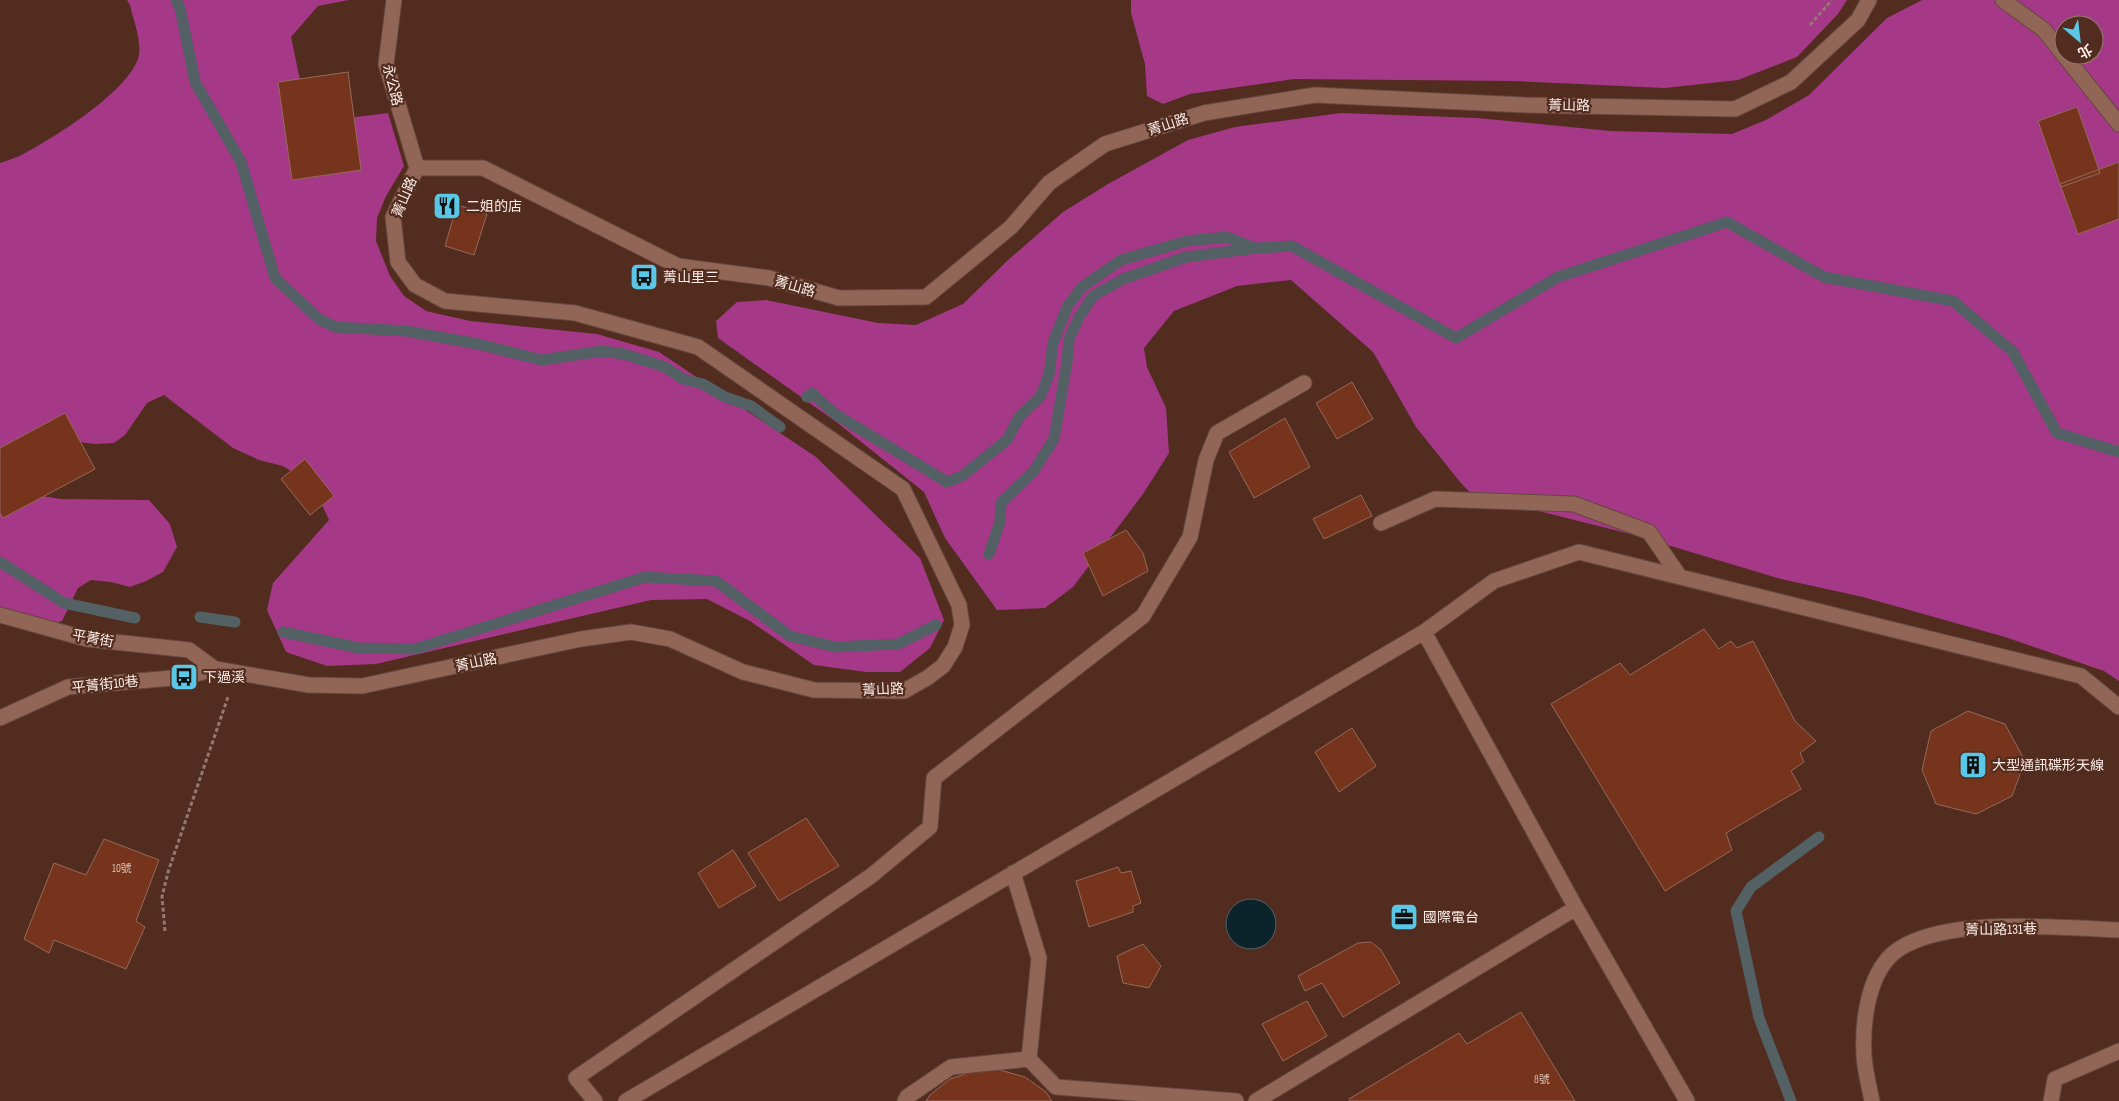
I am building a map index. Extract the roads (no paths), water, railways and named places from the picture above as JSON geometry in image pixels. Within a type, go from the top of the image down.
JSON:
[{"type":"street","name":"永公路","points":[[394,0],[386,64],[417,168]]},
{"type":"street","name":"菁山路","points":[[189,650],[215,669],[309,685],[362,686],[581,639],[631,632],[670,638],[743,672],[814,690],[904,691],[943,666],[955,647],[962,625],[959,605],[903,488],[698,347],[575,313],[445,301],[415,285],[398,262],[393,217],[417,168],[483,168],[678,266],[769,278],[838,298],[926,298],[1012,226],[1049,183],[1104,144],[1186,118],[1204,113],[1315,94],[1524,105],[1735,109],[1791,82],[1858,20],[1869,0]]},
{"type":"street","points":[[2003,0],[2044,30],[2054,42]]},
{"type":"street","points":[[2072,65],[2119,124]]},
{"type":"street","points":[[595,1101],[576,1078],[871,876],[930,826],[934,778],[1143,616],[1190,537],[1206,460],[1217,433],[1304,384]]},
{"type":"street","points":[[1381,523],[1435,499],[1574,504],[1649,532],[1680,577]]},
{"type":"street","points":[[626,1101],[1424,632],[1494,581],[1579,552],[2082,676],[2119,707]]},
{"type":"street","name":"平菁街","points":[[0,615],[87,639],[189,650]]},
{"type":"street","points":[[1424,632],[1576,908],[1687,1101]]},
{"type":"street","name":"平菁街10巷","points":[[0,718],[68,687],[184,677],[215,669]]},
{"type":"street","points":[[1013,873],[1039,958],[1029,1059],[1056,1087],[1236,1101]]},
{"type":"street","points":[[1256,1101],[1576,908]]},
{"type":"street","name":"菁山路131巷","points":[[1872,1101],[1864,1056],[1865,1017],[1872,988],[1880,970],[1898,949],[1934,933],[1987,927],[2119,930]]},
{"type":"street","points":[[2051,1101],[2056,1079],[2119,1051]]},
{"type":"street","points":[[905,1101],[907,1097],[951,1067],[1029,1059]]},
{"type":"water","points":[[1251,899],[1261,901],[1269,906],[1274,914],[1276,924],[1274,934],[1269,942],[1261,947],[1251,949],[1241,947],[1233,942],[1228,934],[1226,924],[1228,914],[1233,906],[1241,901]]},
{"type":"waterway","points":[[176,0],[180,8],[195,82],[241,162],[275,278],[319,319],[335,327],[406,331],[478,344],[542,360],[602,351],[624,354],[665,367],[683,379],[703,384],[725,397],[751,406],[780,427]]},
{"type":"waterway","points":[[989,554],[1000,522],[1001,503],[1033,472],[1054,439],[1069,339],[1079,317],[1093,296],[1123,279],[1186,257],[1257,248],[1292,246],[1456,338],[1558,277],[1727,222],[1824,277],[1953,301],[2013,352],[2057,433],[2119,452]]},
{"type":"waterway","points":[[807,397],[812,393],[835,414],[947,482],[962,476],[1007,440],[1019,417],[1040,397],[1049,375],[1053,343],[1067,307],[1082,287],[1121,260],[1187,241],[1227,237],[1255,248]]},
{"type":"waterway","points":[[0,562],[64,603],[135,618]]},
{"type":"waterway","points":[[283,632],[359,648],[415,649],[645,577],[716,581],[790,636],[835,647],[898,644],[936,625]]},
{"type":"waterway","points":[[200,617],[235,622]]},
{"type":"waterway","points":[[1791,1101],[1759,1018],[1736,911],[1751,887],[1819,837]]},
{"type":"place","name":"二姐的店","points":[[447,206]]},
{"type":"place","name":"菁山里三","points":[[644,277]]},
{"type":"place","name":"下過溪","points":[[184,677]]},
{"type":"place","name":"大型通訊碟形天線","points":[[1973,765]]},
{"type":"place","name":"國際電台","points":[[1404,917]]}]
